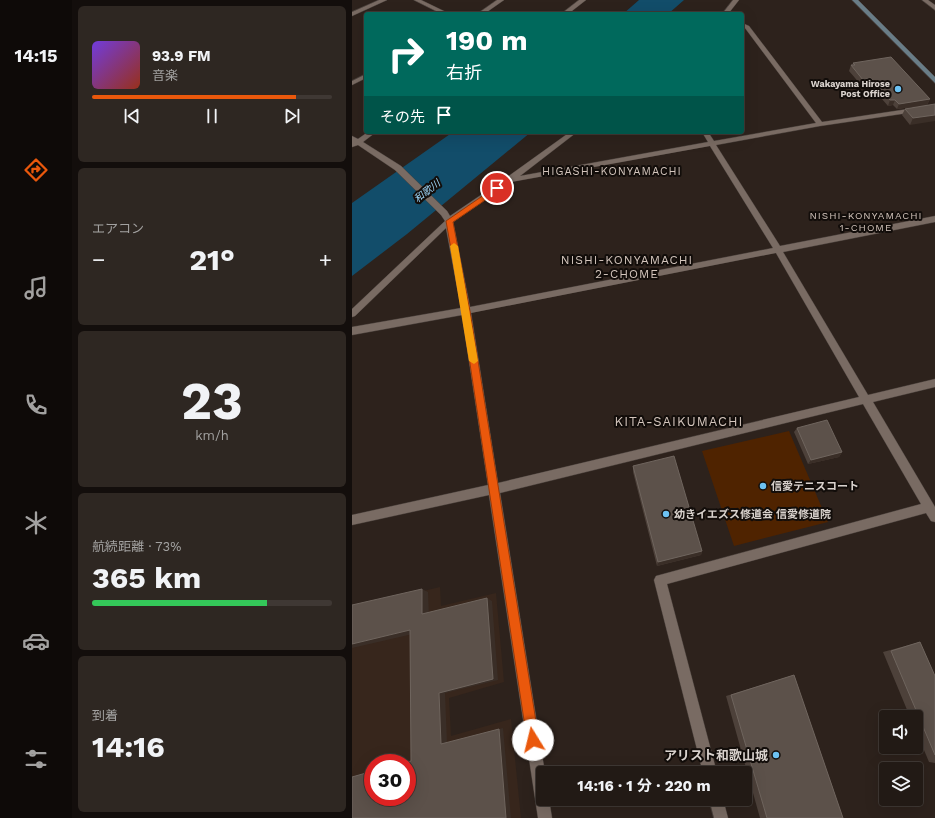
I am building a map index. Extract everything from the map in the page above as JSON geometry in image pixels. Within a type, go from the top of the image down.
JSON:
[{"type":"main road","points":[[855,0],[935,81]]},
{"type":"street","points":[[352,14],[384,0]]},
{"type":"street","points":[[417,0],[443,12]]},
{"type":"street","points":[[483,12],[501,0]]},
{"type":"street","points":[[567,12],[583,0]]},
{"type":"street","points":[[727,12],[736,0]]},
{"type":"street","points":[[925,0],[935,8]]},
{"type":"street","points":[[744,26],[747,27],[820,124]]},
{"type":"street","points":[[352,83],[364,77]]},
{"type":"street","points":[[509,180],[820,124],[935,106]]},
{"type":"street","points":[[354,141],[370,134]]},
{"type":"street","points":[[352,314],[449,221],[509,180],[571,134]]},
{"type":"street","points":[[706,134],[778,250],[932,512],[660,580],[708,766]]},
{"type":"street","points":[[354,141],[398,168],[444,213],[449,221],[466,311],[545,818]]},
{"type":"street","points":[[352,331],[466,311],[935,219]]},
{"type":"street","points":[[352,520],[494,488],[935,383]]},
{"type":"street","points":[[718,806],[721,818]]},
{"type":"shaded area","name":"信愛テニスコート","points":[[789,431],[828,522],[734,546],[702,451]]},
{"type":"shaded area","points":[[440,587],[441,606],[496,593],[504,682],[449,698],[451,736],[511,719],[521,818],[352,818],[352,608]]},
{"type":"water","points":[[639,0],[684,0],[670,12],[625,12]]},
{"type":"water","name":"和歌川","points":[[450,134],[529,134],[407,234],[352,276],[352,203]]},
{"type":"building","points":[[891,57],[930,99],[899,104],[895,100],[890,100],[871,78],[863,80],[851,65],[855,65],[853,63]]},
{"type":"building","points":[[935,104],[935,115],[913,118],[905,109]]},
{"type":"building","points":[[827,420],[842,452],[811,460],[797,428]]},
{"type":"building","name":"幼きイエズス修道会 信愛修道院","points":[[674,456],[702,551],[658,562],[633,466]]},
{"type":"building","points":[[422,589],[422,614],[487,598],[493,679],[439,693],[441,744],[499,729],[506,818],[352,818],[352,777],[364,774],[364,806],[416,806],[416,754],[411,754],[410,630],[352,644],[352,605]]},
{"type":"building","points":[[920,642],[935,676],[935,755],[923,727],[923,710],[916,710],[891,651]]},
{"type":"building","name":"アリスト和歌山城","points":[[794,675],[843,818],[767,818],[731,695]]},
{"type":"slow traffic","points":[[454,246],[474,361]]},
{"type":"place","name":"Wakayama Hirose Post Office","points":[[898,89]]},
{"type":"place","name":"信愛テニスコート","points":[[763,486]]},
{"type":"place","name":"幼きイエズス修道会 信愛修道院","points":[[666,514]]},
{"type":"place","name":"アリスト和歌山城","points":[[776,755]]},
{"type":"district","name":"HIGASHI-KONYAMACHI","points":[[612,171]]},
{"type":"district","name":"NISHI-KONYAMACHI 1-CHOME","points":[[866,220]]},
{"type":"district","name":"NISHI-KONYAMACHI 2-CHOME","points":[[627,267]]},
{"type":"district","name":"KITA-SAIKUMACHI","points":[[679,421]]},
{"type":"route","points":[[497,188],[449,221],[466,311],[533,740]]}]
